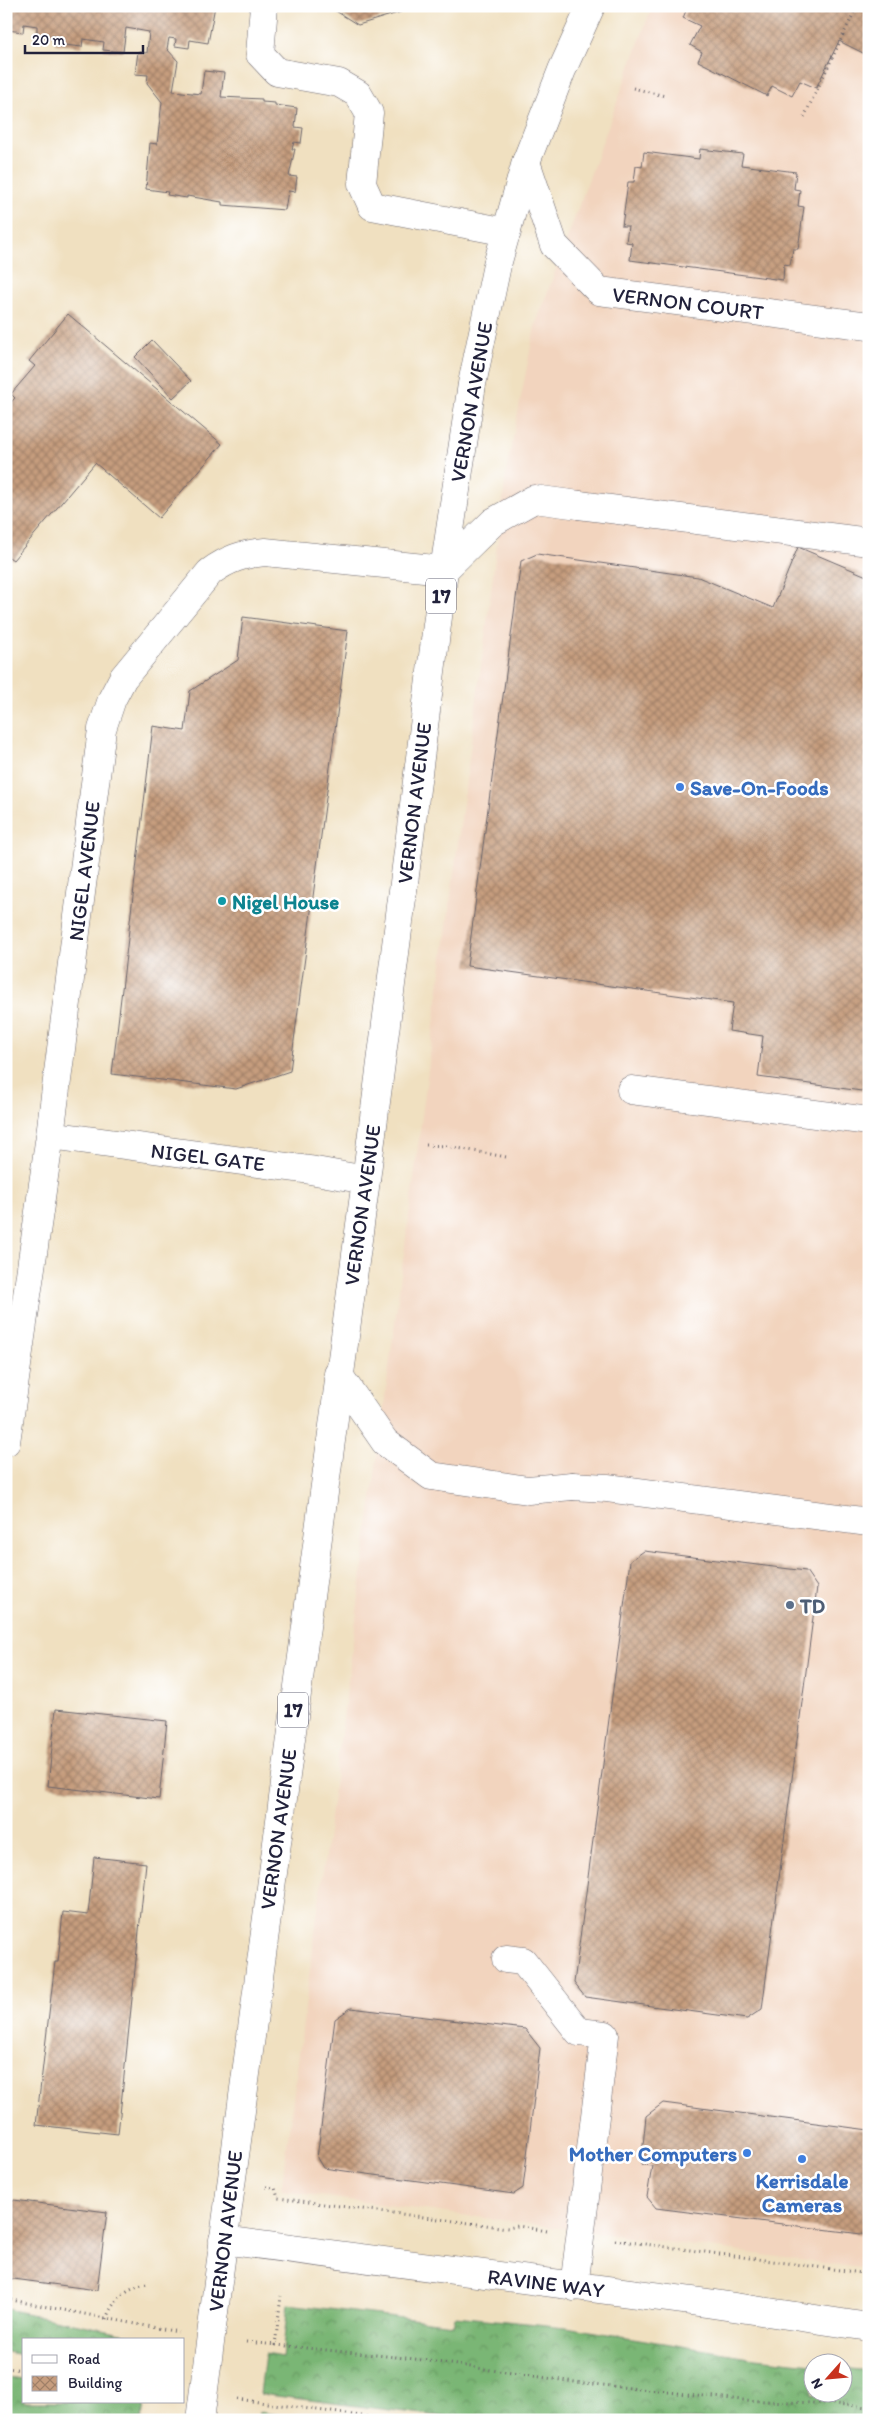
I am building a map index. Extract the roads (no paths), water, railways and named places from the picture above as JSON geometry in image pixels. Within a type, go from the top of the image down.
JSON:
[{"type":"main road","points":[[264,6],[260,54],[277,72],[339,83],[358,94],[369,113],[362,184],[372,206],[507,232]]},
{"type":"main road","name":"VERNON AVENUE","points":[[200,2420],[338,1374],[366,1180],[444,570],[472,384],[497,265],[526,162],[562,70],[591,6]]},
{"type":"main road","name":"VERNON COURT","points":[[526,162],[554,245],[599,291],[869,326]]},
{"type":"main road","points":[[444,570],[493,522],[534,499],[869,542]]},
{"type":"main road","name":"NIGEL AVENUE","points":[[6,1442],[50,1135],[102,729],[112,699],[123,678],[210,572],[226,560],[244,554],[265,552],[444,570]]},
{"type":"main road","points":[[631,1090],[869,1120]]},
{"type":"main road","name":"NIGEL GATE","points":[[50,1135],[310,1170],[366,1180]]},
{"type":"main road","points":[[338,1374],[385,1442],[431,1476],[528,1490],[572,1486],[606,1488],[869,1522]]},
{"type":"main road","points":[[506,1959],[523,1961],[579,2032],[605,2034],[574,2287]]},
{"type":"main road","name":"RAVINE WAY","points":[[223,2240],[707,2303],[869,2328]]},
{"type":"place","name":"Save-On-Foods","points":[[680,787]]},
{"type":"place","name":"Nigel House","points":[[222,901]]},
{"type":"place","name":"TD","points":[[790,1605]]},
{"type":"place","name":"Mother Computers","points":[[747,2153]]},
{"type":"place","name":"Kerrisdale Cameras","points":[[802,2159]]}]
